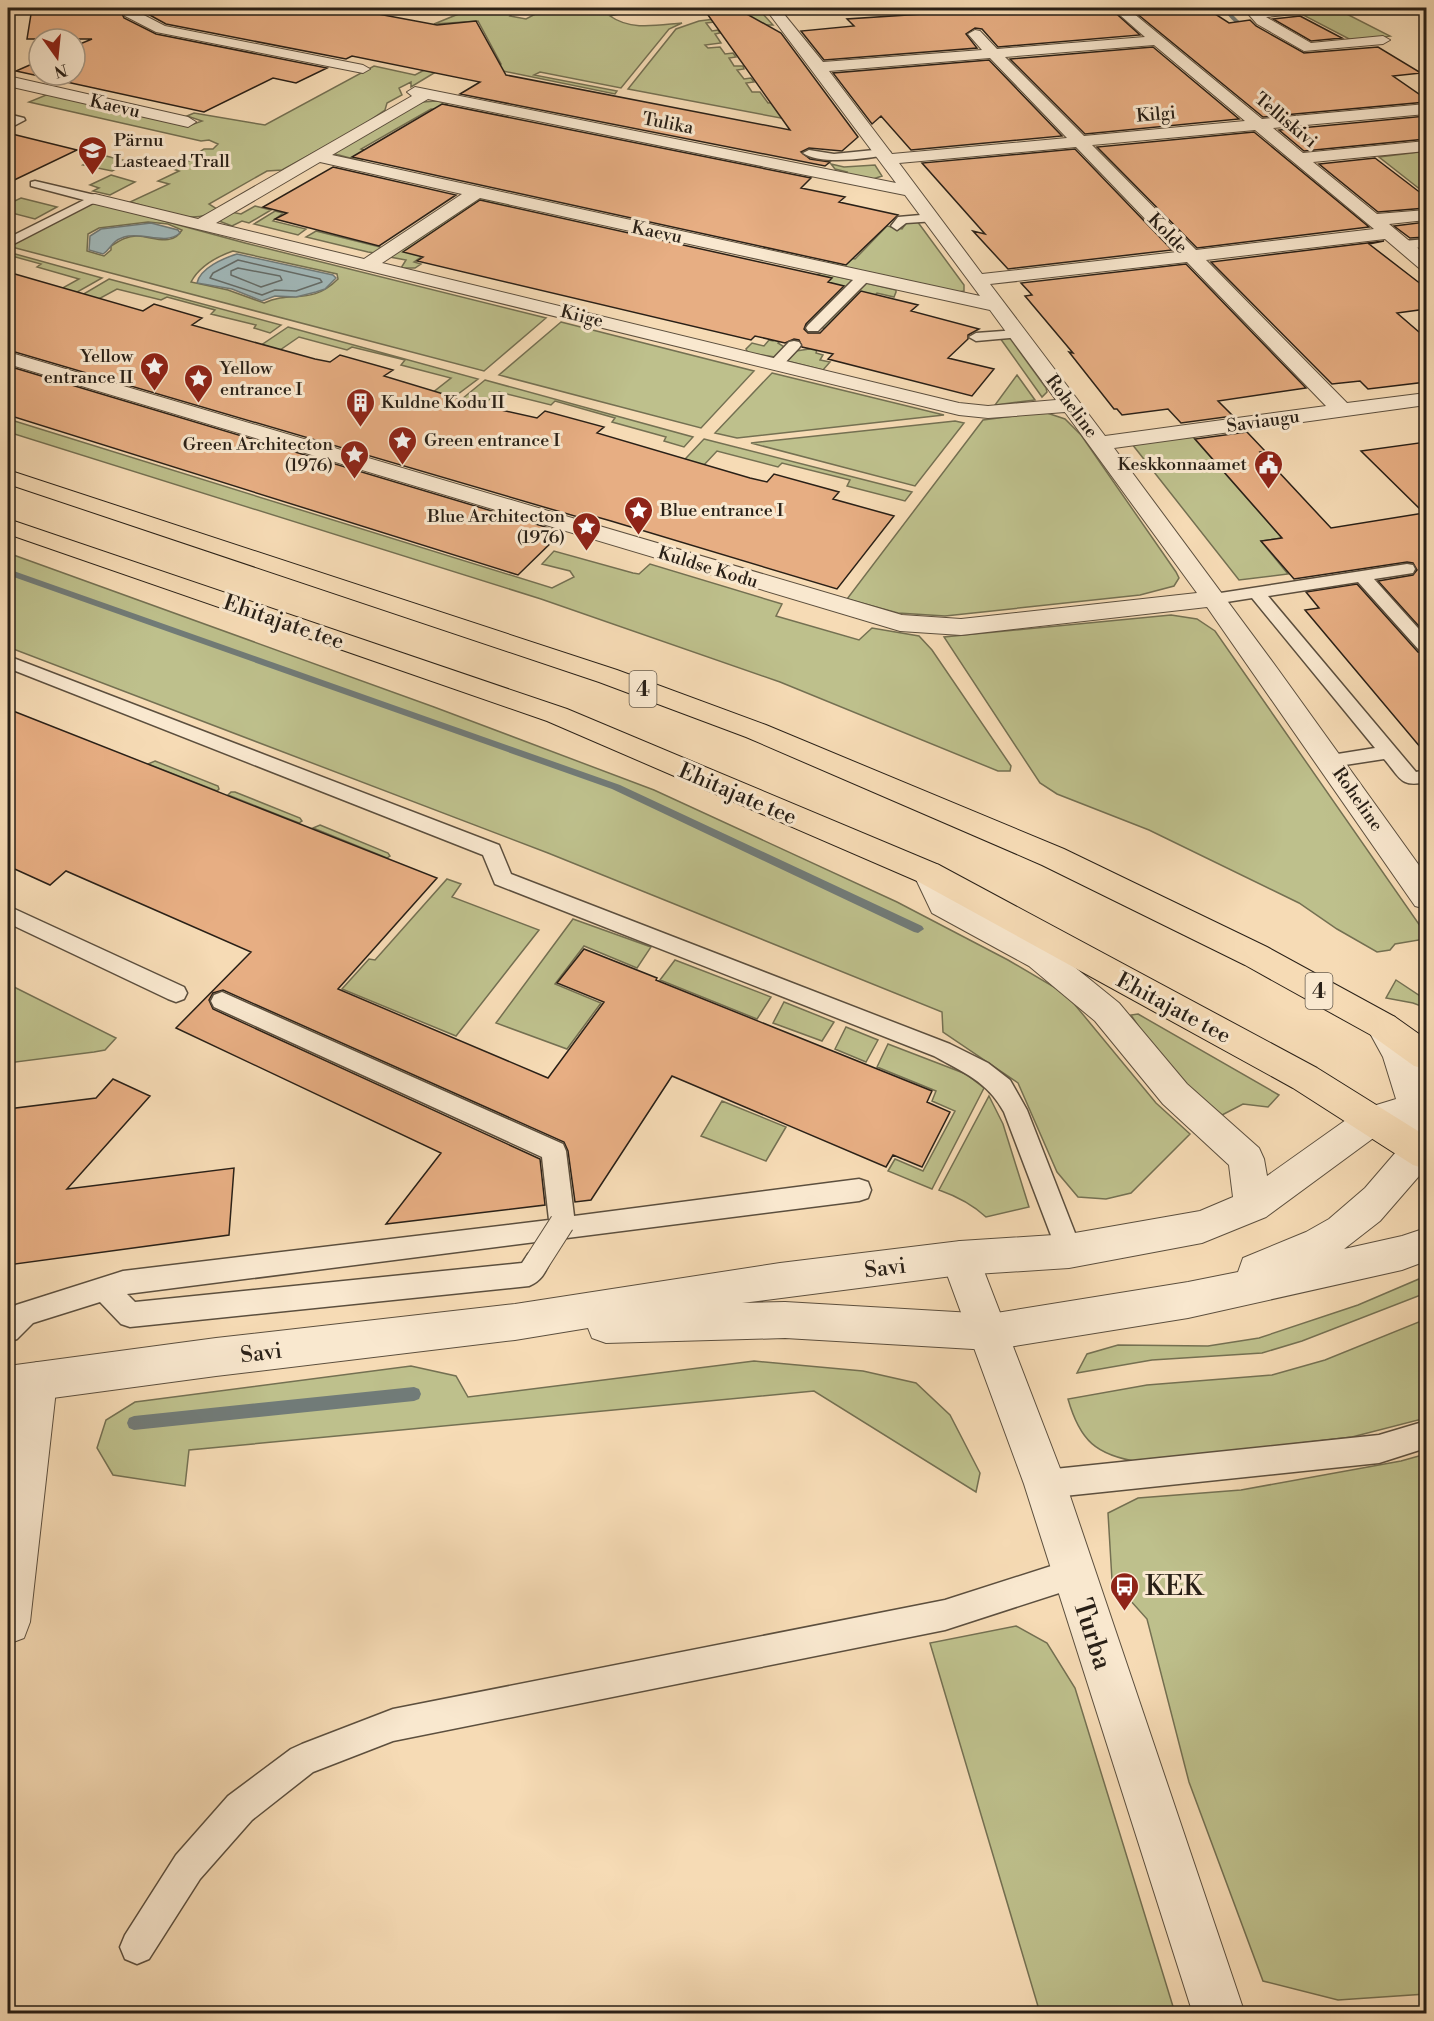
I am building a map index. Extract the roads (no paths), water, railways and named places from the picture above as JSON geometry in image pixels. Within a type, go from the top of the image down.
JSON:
[{"type":"highway","name":"4","points":[[8,477],[608,676],[756,730],[1053,857],[1256,956],[1383,1026],[1426,1056]]},
{"type":"highway","name":"Ehitajate tee","points":[[8,526],[557,715],[928,873],[1305,1078],[1423,1151]]},
{"type":"highway","points":[[8,543],[22,548],[72,548]]},
{"type":"street","points":[[128,8],[130,13],[161,29],[363,69]]},
{"type":"street","name":"Roheline","points":[[773,8],[820,67],[1100,443],[1332,761],[1426,898]]},
{"type":"street","name":"Telliskivi","points":[[1119,8],[1426,264]]},
{"type":"street","points":[[1252,11],[1315,8]]},
{"type":"street","points":[[1252,11],[1262,21],[1309,48],[1383,40]]},
{"type":"street","name":"Kolde","points":[[975,34],[1342,410]]},
{"type":"street","points":[[820,67],[1159,40]]},
{"type":"street","name":"Kaevu","points":[[8,81],[188,122]]},
{"type":"street","name":"Tulika","points":[[318,157],[421,93],[913,191]]},
{"type":"street","name":"Kilgi","points":[[886,156],[1080,141],[1426,109]]},
{"type":"street","points":[[1300,158],[1426,146]]},
{"type":"street","points":[[202,224],[318,157]]},
{"type":"street","name":"Kaevu","points":[[318,157],[997,306]]},
{"type":"street","points":[[367,265],[477,192]]},
{"type":"street","name":"Kiige","points":[[95,199],[958,409],[988,412],[1071,405]]},
{"type":"street","points":[[1375,220],[1426,215]]},
{"type":"street","points":[[977,280],[1190,256],[1397,239]]},
{"type":"street","name":"Kuldse Kodu","points":[[8,358],[900,623],[961,627],[1214,599]]},
{"type":"street","name":"Saviaugu","points":[[1100,443],[1426,399]]},
{"type":"street","points":[[928,873],[943,905],[1040,957],[1107,1012],[1175,1094],[1246,1159],[1253,1206]]},
{"type":"street","points":[[1188,1300],[1328,1239],[1371,1208],[1423,1151],[1422,1107],[1400,1054],[1383,1026]]},
{"type":"street","name":"Savi","points":[[22,1383],[216,1357],[515,1322],[780,1280],[960,1258],[1069,1251],[1202,1227],[1253,1206],[1372,1120],[1422,1107]]},
{"type":"street","points":[[1188,1300],[1402,1253],[1426,1245]]},
{"type":"street","name":"Turba","points":[[960,1258],[990,1332],[1045,1484],[1219,2013]]},
{"type":"street","name":"Savi","points":[[515,1322],[563,1326],[785,1320],[990,1332],[1188,1300]]},
{"type":"street","points":[[8,1622],[22,1383]]},
{"type":"lane","points":[[8,117],[20,120],[8,126]]},
{"type":"lane","points":[[809,153],[834,157],[886,156]]},
{"type":"lane","points":[[34,184],[95,199]]},
{"type":"lane","points":[[8,243],[95,199]]},
{"type":"lane","points":[[897,226],[902,220],[932,218]]},
{"type":"lane","points":[[1397,239],[1426,243]]},
{"type":"lane","points":[[813,328],[864,277]]},
{"type":"lane","points":[[976,337],[1017,334]]},
{"type":"lane","points":[[775,365],[794,345]]},
{"type":"lane","points":[[1214,599],[1407,569]]},
{"type":"lane","points":[[1362,576],[1426,647]]},
{"type":"lane","points":[[1257,593],[1412,779],[1426,776]]},
{"type":"lane","points":[[8,662],[492,850],[502,879],[942,1050],[980,1070],[1002,1087],[1015,1110],[1069,1251]]},
{"type":"lane","points":[[1332,761],[1389,752]]},
{"type":"lane","points":[[8,914],[176,993]]},
{"type":"lane","points":[[105,1289],[130,1315],[529,1274],[562,1223],[554,1151],[222,1001]]},
{"type":"lane","points":[[8,1330],[25,1314],[123,1283],[497,1238],[859,1190]]},
{"type":"lane","points":[[1045,1484],[1379,1449],[1426,1435]]},
{"type":"lane","points":[[137,1947],[188,1867],[217,1833],[240,1808],[302,1760],[393,1725],[945,1615],[1073,1574]]},
{"type":"water","points":[[151,223],[178,230],[180,233],[167,238],[124,237],[116,241],[103,254],[89,250],[90,236],[101,229]]},
{"type":"water","points":[[237,254],[333,275],[336,278],[325,289],[316,292],[296,297],[275,296],[262,301],[232,289],[197,283],[208,268]]},
{"type":"waterway","points":[[1224,8],[1236,21],[1250,30]]},
{"type":"waterway","points":[[8,572],[616,787],[918,929]]},
{"type":"waterway","points":[[134,1423],[414,1394]]},
{"type":"place","name":"Pärnu Lasteaed Trall","points":[[93,176]]},
{"type":"place","name":"Yellow entrance II","points":[[154,392]]},
{"type":"place","name":"Yellow entrance I","points":[[199,404]]},
{"type":"place","name":"Kuldne Kodu II","points":[[360,428]]},
{"type":"place","name":"Green entrance I","points":[[403,466]]},
{"type":"place","name":"Green Architecton (1976)","points":[[354,480]]},
{"type":"place","name":"Keskkonnaamet","points":[[1268,490]]},
{"type":"place","name":"Blue entrance I","points":[[639,536]]},
{"type":"place","name":"Blue Architecton (1976)","points":[[586,552]]},
{"type":"place","name":"KEK","points":[[1124,1612]]}]
